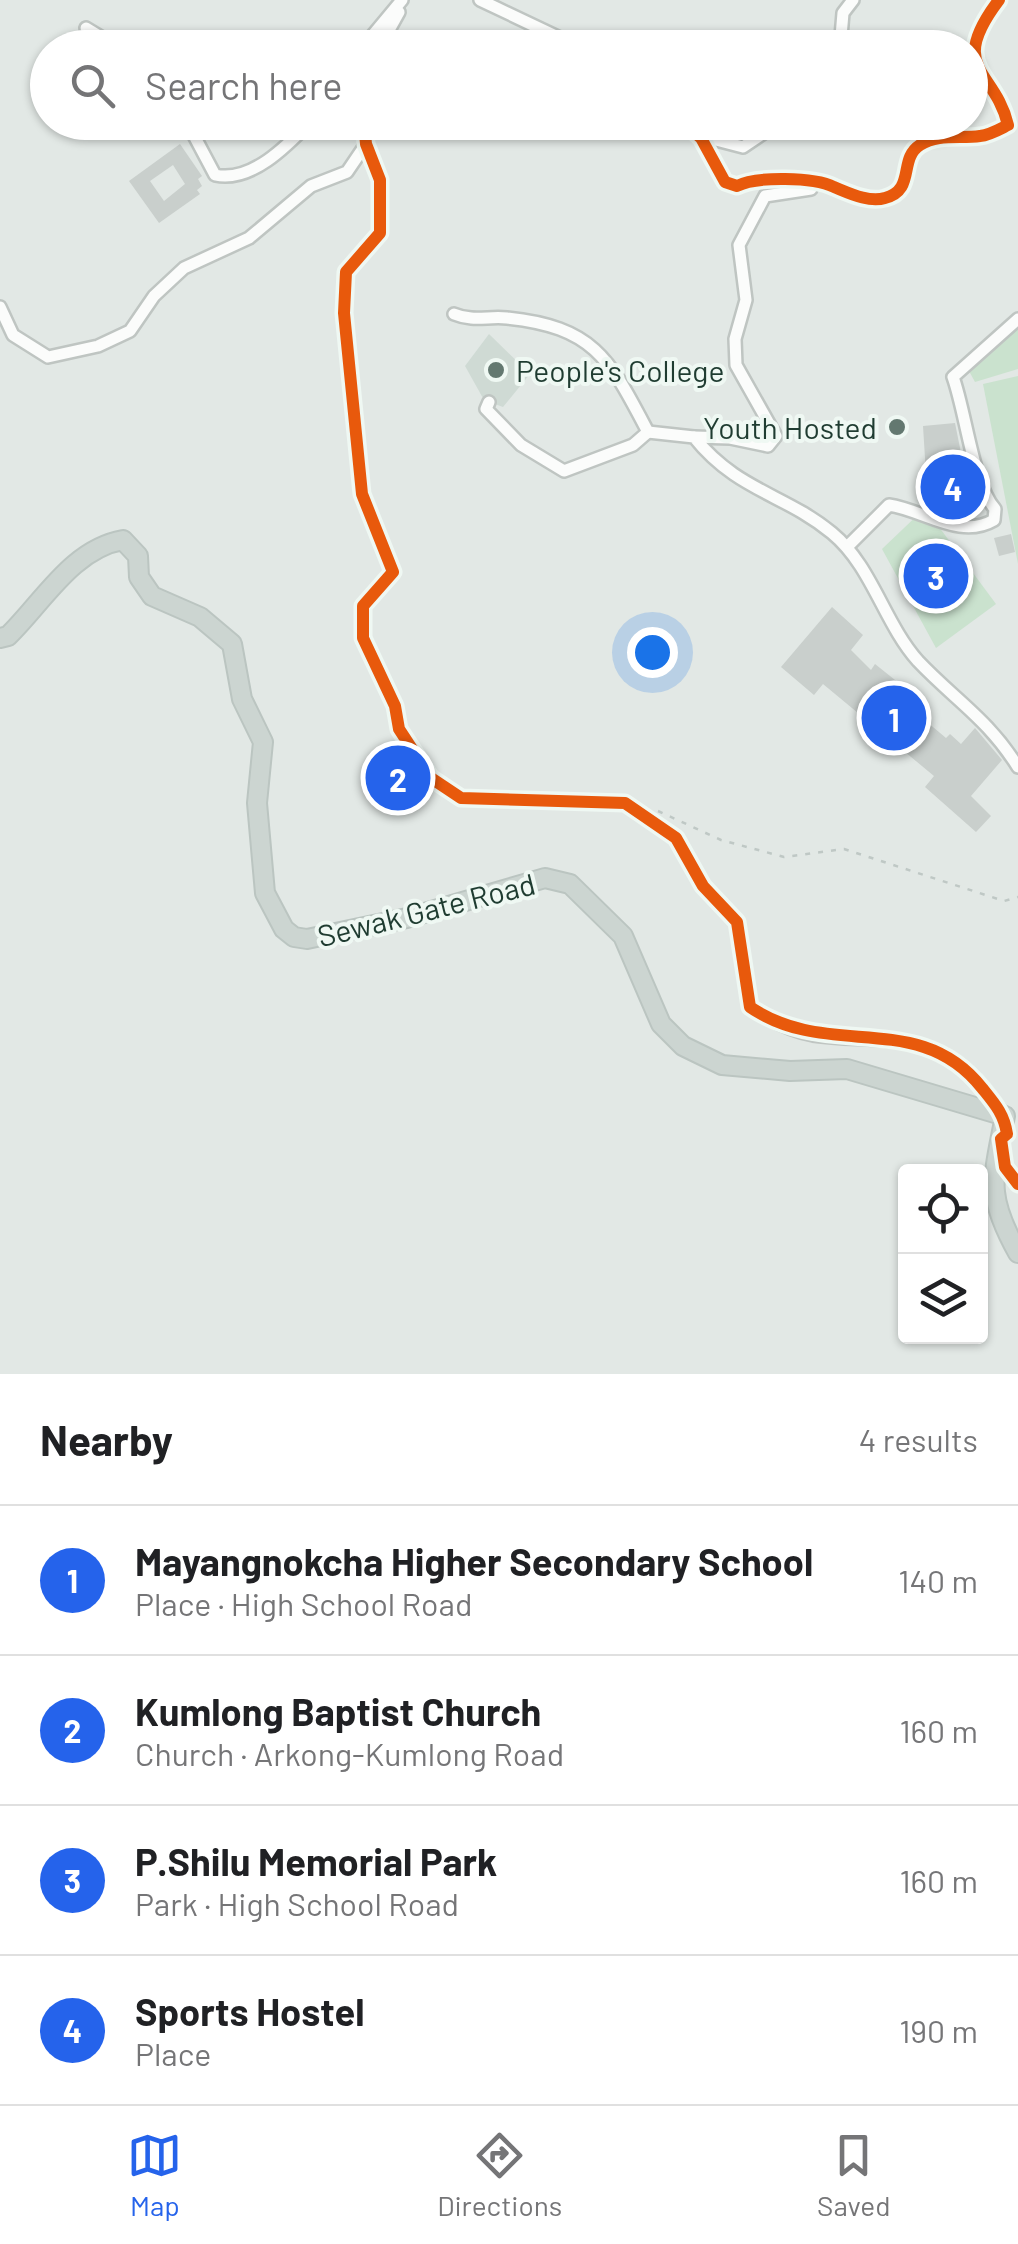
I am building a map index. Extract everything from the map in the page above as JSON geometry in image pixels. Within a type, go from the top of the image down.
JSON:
[{"type":"main road","name":"Sewak Gate Road","points":[[0,638],[8,636],[46,590],[92,552],[123,540],[138,556],[139,577],[152,596],[200,616],[232,644],[242,699],[262,742],[257,803],[265,892],[273,912],[294,937],[307,939],[408,918],[545,878],[570,884],[622,936],[661,1024],[684,1046],[722,1065],[790,1072],[847,1070],[1005,1116]]},
{"type":"main road","points":[[1005,1116],[991,1190],[1001,1223],[1018,1253]]},
{"type":"street","points":[[377,30],[403,0]]},
{"type":"street","points":[[389,30],[403,0]]},
{"type":"street","points":[[480,0],[542,30]]},
{"type":"street","points":[[842,30],[843,13],[853,0]]},
{"type":"street","points":[[983,30],[999,0]]},
{"type":"street","points":[[988,89],[1003,102],[1008,125],[988,134]]},
{"type":"street","points":[[197,140],[216,175],[229,178],[268,160],[290,140]]},
{"type":"street","points":[[366,140],[380,180],[380,233],[346,272],[344,313],[362,494],[393,572],[363,606],[363,638],[395,706],[399,729],[431,778],[461,798],[624,804],[676,838],[703,886],[738,922],[750,1007],[768,1019],[811,1034],[897,1039],[939,1051],[970,1072],[1005,1116],[1007,1134],[1001,1139],[1005,1167],[1018,1184]]},
{"type":"street","points":[[702,140],[726,182],[737,186],[752,178],[832,185],[844,194]]},
{"type":"street","points":[[716,140],[743,147],[753,140]]},
{"type":"street","points":[[489,402],[486,409],[521,445],[564,471],[633,445],[648,432],[730,438],[768,446],[776,436],[736,365],[735,339],[746,300],[739,245],[765,196],[791,189],[881,200],[898,193],[908,178],[912,153],[921,143],[934,140]]},
{"type":"street","points":[[0,307],[13,335],[48,356],[98,346],[130,331],[154,296],[184,268],[249,238],[311,186],[347,172],[366,144]]},
{"type":"street","points":[[454,314],[468,320],[502,318],[559,325],[595,350],[622,379],[648,432]]},
{"type":"street","points":[[846,546],[888,505],[918,509],[937,521],[960,526],[979,528],[994,520],[995,509],[983,496],[967,414],[953,377],[1018,320]]},
{"type":"street","points":[[694,437],[716,464],[829,530],[846,546],[916,659],[996,731],[1018,767]]},
{"type":"path","points":[[624,804],[644,804],[721,840],[784,857],[844,849],[1004,901],[1018,897]]},
{"type":"shaded area","name":"People's College","points":[[489,334],[530,374],[503,407],[484,400],[465,366]]},
{"type":"green space","points":[[1018,328],[1018,369],[975,382],[969,371]]},
{"type":"green space","points":[[1018,376],[1018,564],[983,384]]},
{"type":"green space","points":[[925,508],[996,604],[936,648],[882,549]]},
{"type":"building","points":[[180,144],[202,176],[198,179],[202,186],[197,190],[200,194],[159,223],[129,181]],"holes":[[[173,165],[185,184],[164,201],[150,181]]]},
{"type":"building","points":[[955,423],[971,503],[948,514],[943,512],[933,472],[926,474],[923,426]]},
{"type":"building","points":[[1011,534],[1015,552],[999,556],[994,538]]},
{"type":"building","points":[[832,607],[863,635],[851,650],[871,670],[875,664],[900,684],[897,694],[915,704],[914,711],[946,738],[950,734],[961,744],[975,728],[1002,760],[971,796],[991,816],[976,832],[925,787],[934,776],[823,684],[814,695],[781,667]]},
{"type":"cycle path","points":[[981,30],[999,0]]},
{"type":"cycle path","points":[[988,83],[1008,125],[988,134]]},
{"type":"cycle path","points":[[366,140],[380,180],[380,233],[346,272],[344,313],[362,494],[393,572],[363,606],[363,638],[395,706],[399,729],[431,778],[461,798],[625,803],[676,838],[703,886],[737,922],[750,1007],[780,1023],[811,1031],[902,1041],[930,1049],[957,1064],[982,1088],[1001,1115],[1007,1134],[1001,1139],[1005,1167],[1018,1184]]},
{"type":"cycle path","points":[[702,140],[725,182],[737,186],[771,179],[800,180],[879,199],[895,194],[904,181],[913,151],[932,140]]},
{"type":"place","name":"People's College","points":[[496,370]]},
{"type":"place","name":"Youth Hosted","points":[[897,427]]},
{"type":"place","name":"Sports Hostel","points":[[953,487]]},
{"type":"place","name":"P.Shilu Memorial Park","points":[[936,576]]},
{"type":"place","name":"Mayangnokcha Higher Secondary School","points":[[894,718]]},
{"type":"place","name":"Kumlong Baptist Church","points":[[398,778]]}]
